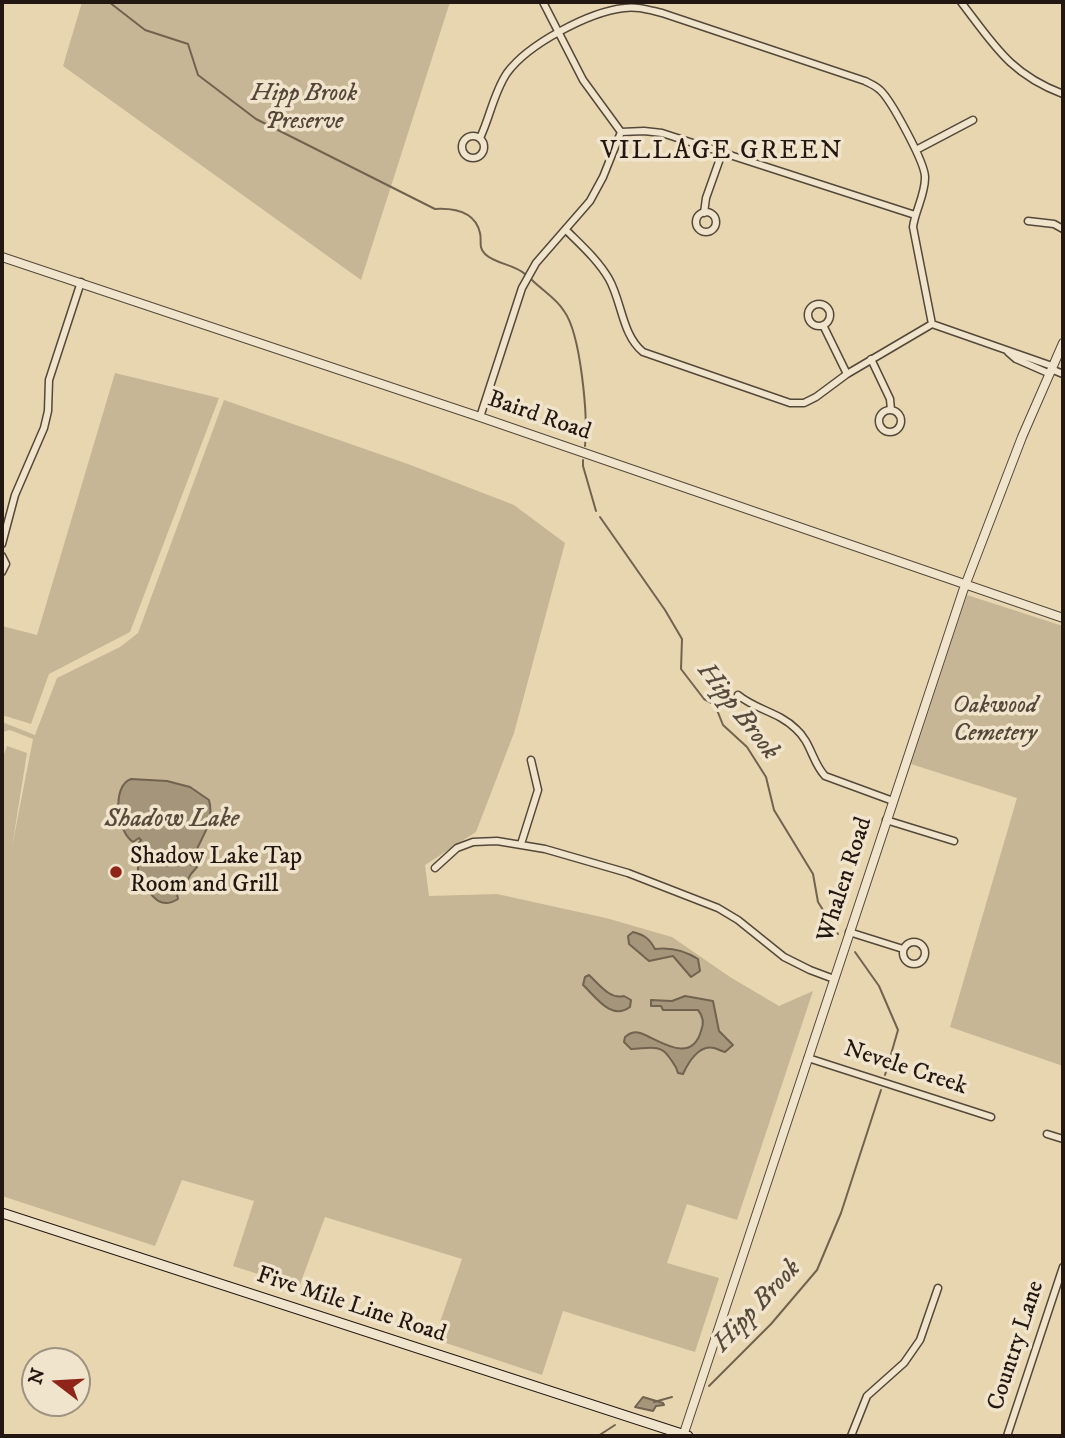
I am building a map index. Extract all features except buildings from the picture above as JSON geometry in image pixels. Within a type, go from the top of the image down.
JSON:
[{"type":"main road","name":"Five Mile Line Road","points":[[2,1213],[685,1436]]},
{"type":"street","points":[[543,2],[583,80],[621,132]]},
{"type":"street","points":[[961,2],[1005,59],[1037,82],[1063,94]]},
{"type":"street","points":[[480,138],[506,75],[522,58],[558,33],[602,13],[624,8],[643,8],[662,13],[873,85],[884,95],[916,150],[925,172],[915,215],[915,237],[932,324]]},
{"type":"street","points":[[916,150],[973,120]]},
{"type":"street","points":[[621,132],[662,133],[915,215]]},
{"type":"street","points":[[480,417],[522,288],[536,263],[597,190],[621,132]]},
{"type":"street","points":[[704,213],[706,198],[722,153]]},
{"type":"street","points":[[1028,221],[1054,224],[1063,229]]},
{"type":"street","points":[[566,230],[609,279],[630,337],[643,352],[797,404],[816,397],[847,374],[932,324]]},
{"type":"street","name":"Baird Road","points":[[2,257],[480,417],[1063,618]]},
{"type":"street","points":[[2,544],[18,486],[42,436],[48,411],[50,380],[81,282]]},
{"type":"street","points":[[932,324],[1008,352],[1016,359],[1063,374]]},
{"type":"street","points":[[823,325],[847,374]]},
{"type":"street","name":"Whalen Road","points":[[685,1436],[965,585],[1050,369],[1063,343]]},
{"type":"street","points":[[871,359],[890,399],[891,410]]},
{"type":"street","points":[[2,556],[6,564],[2,572]]},
{"type":"street","points":[[738,695],[749,705],[781,717],[796,728],[807,741],[825,776],[893,801]]},
{"type":"street","points":[[521,844],[538,790],[530,766],[531,760]]},
{"type":"street","points":[[886,820],[954,841]]},
{"type":"street","points":[[435,868],[457,848],[472,842],[521,844],[628,873],[718,908],[738,920],[785,957],[834,979]]},
{"type":"street","points":[[849,932],[903,949]]},
{"type":"street","name":"Nevele Creek","points":[[808,1058],[991,1117]]},
{"type":"street","points":[[1047,1134],[1063,1139]]},
{"type":"street","name":"Country Lane","points":[[1007,1436],[1063,1267]]},
{"type":"street","points":[[851,1436],[867,1396],[904,1363],[920,1340],[938,1288]]},
{"type":"green space","name":"Hipp Brook Preserve","points":[[82,2],[450,2],[361,280],[63,66]]},
{"type":"green space","points":[[115,373],[219,398],[130,632],[49,674],[31,724],[2,715],[2,626],[37,635]]},
{"type":"green space","points":[[224,400],[408,464],[514,505],[565,543],[514,733],[476,832],[425,865],[429,896],[497,894],[606,918],[672,937],[730,977],[779,1006],[813,991],[737,1220],[687,1204],[667,1263],[719,1278],[695,1352],[563,1311],[542,1375],[434,1339],[462,1259],[325,1217],[299,1287],[233,1266],[254,1201],[182,1180],[155,1246],[2,1196],[2,760],[7,746],[27,753],[12,847],[33,739],[10,730],[2,732],[2,722],[35,735],[57,678],[120,647],[138,633]]},
{"type":"green space","name":"Oakwood Cemetery","points":[[967,595],[1063,626],[1063,1066],[950,1027],[1017,798],[911,764]]},
{"type":"water","name":"Shadow Lake","points":[[131,779],[167,781],[190,787],[209,800],[208,826],[191,865],[197,867],[177,894],[178,899],[171,902],[159,901],[138,878],[136,847],[141,840],[139,838],[133,842],[128,837],[118,809],[121,790]]},
{"type":"water","points":[[633,932],[646,938],[655,949],[677,950],[693,956],[698,959],[700,971],[691,977],[673,956],[649,961],[629,944],[628,936]]},
{"type":"water","points":[[589,975],[614,996],[624,996],[631,1000],[630,1007],[616,1011],[604,1006],[583,985],[585,977]]},
{"type":"water","points":[[685,996],[713,1001],[719,1031],[733,1045],[725,1052],[714,1048],[704,1049],[691,1060],[683,1074],[678,1073],[661,1050],[631,1049],[624,1042],[625,1037],[636,1032],[674,1047],[690,1047],[702,1028],[702,1017],[698,1010],[663,1010],[661,1006],[651,1006],[651,1000],[672,1001]]},
{"type":"water","points":[[643,1397],[664,1405],[656,1406],[653,1411],[635,1407]]},
{"type":"waterway","name":"Hipp Brook","points":[[109,2],[145,30],[188,44],[198,75],[256,119],[435,209],[456,210],[469,215],[477,226],[485,254],[525,274]]},
{"type":"waterway","name":"Hipp Brook","points":[[532,280],[561,307],[570,322],[579,356],[584,397],[585,446]]},
{"type":"waterway","name":"Hipp Brook","points":[[583,460],[596,511]]},
{"type":"waterway","name":"Hipp Brook","points":[[600,517],[682,639],[681,669],[704,699],[715,705],[723,725],[747,747],[766,777],[774,810],[813,874],[818,902],[838,934]]},
{"type":"waterway","name":"Hipp Brook","points":[[855,952],[879,986],[898,1030],[885,1075]]},
{"type":"waterway","name":"Hipp Brook","points":[[709,1386],[771,1324],[817,1270],[841,1213],[881,1090]]},
{"type":"waterway","name":"Hipp Brook","points":[[654,1402],[672,1397]]},
{"type":"waterway","name":"Hipp Brook","points":[[598,1436],[615,1425]]},
{"type":"place","name":"Shadow Lake Tap Room and Grill","points":[[116,872]]},
{"type":"district","name":"VILLAGE GREEN","points":[[722,153]]}]
